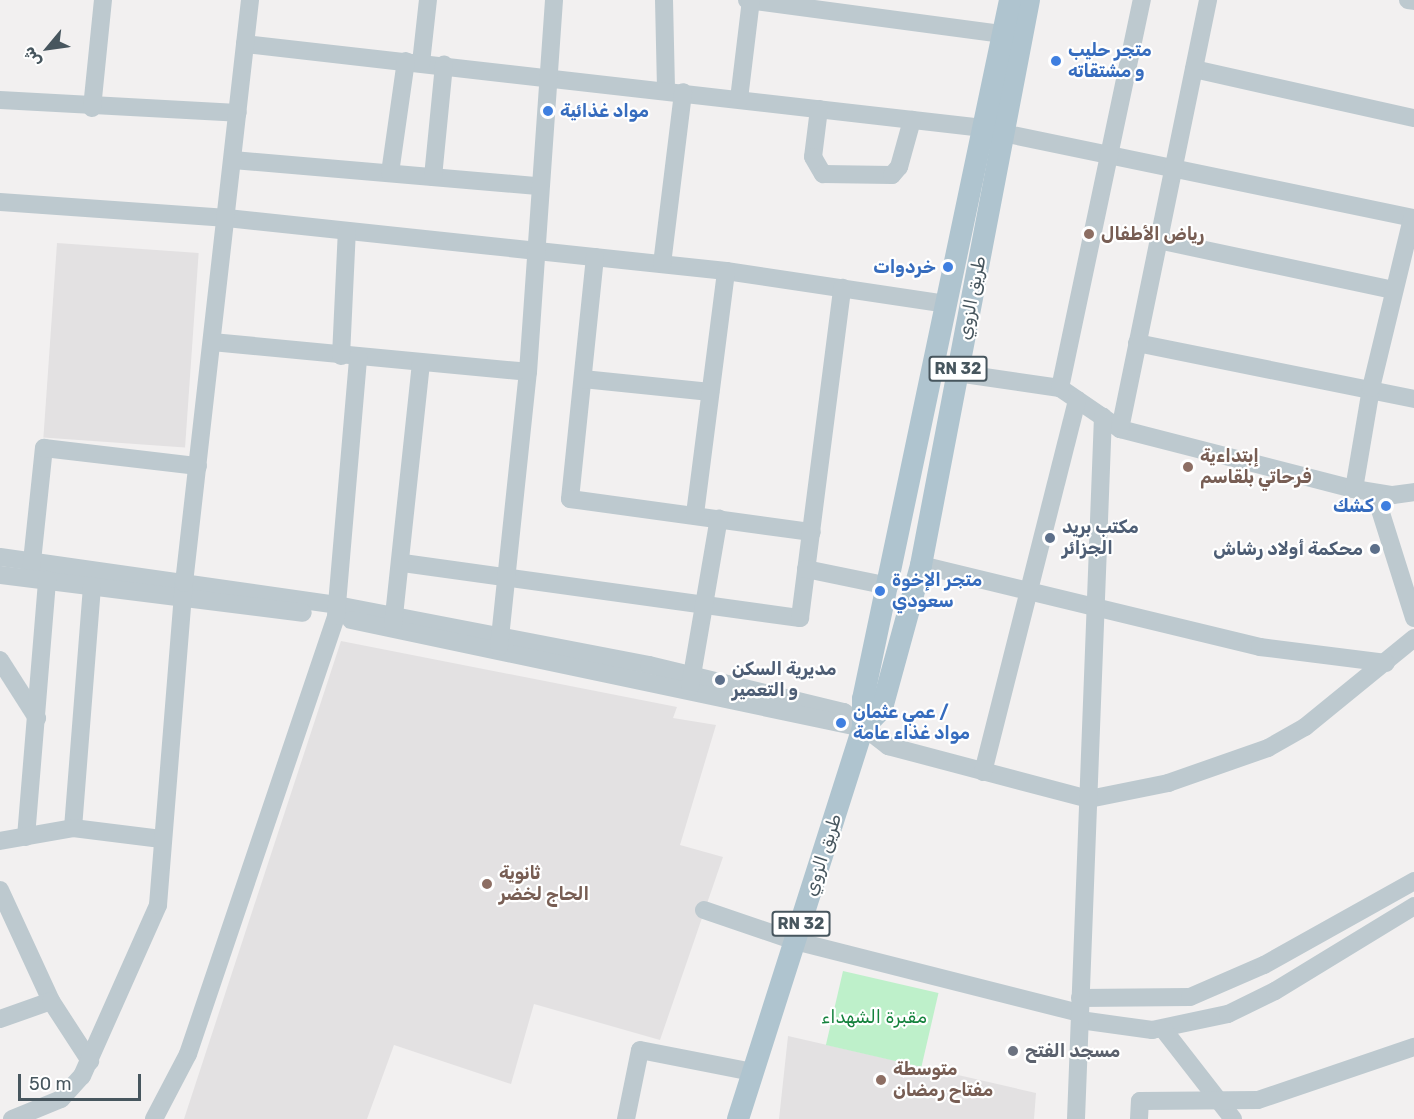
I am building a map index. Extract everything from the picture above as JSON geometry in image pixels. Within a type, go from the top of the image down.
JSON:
[{"type":"main road","name":"طريق الزوي","points":[[863,728],[882,708],[921,565],[957,373],[993,131],[1003,34],[1010,0]]},
{"type":"main road","name":"طريق الزوي","points":[[738,1119],[863,728],[863,699],[948,304],[1029,0]]},
{"type":"street","points":[[92,108],[103,0]]},
{"type":"street","points":[[12,1119],[61,1099],[90,1060],[158,905],[161,839],[183,591],[250,0]]},
{"type":"street","points":[[390,173],[428,0]]},
{"type":"street","points":[[499,643],[528,372],[533,251],[554,0]]},
{"type":"street","points":[[662,264],[675,91],[664,0]]},
{"type":"street","points":[[739,99],[750,0],[1003,34]]},
{"type":"street","points":[[1060,388],[1142,0]]},
{"type":"street","points":[[1120,429],[1208,0]]},
{"type":"street","points":[[1408,0],[1414,1]]},
{"type":"street","points":[[245,44],[548,76],[993,131],[1174,165],[1413,218],[1371,388],[1354,489]]},
{"type":"street","points":[[433,177],[444,65]]},
{"type":"street","points":[[1194,69],[1414,118]]},
{"type":"street","points":[[0,100],[92,108],[238,113]]},
{"type":"street","points":[[819,109],[813,157],[823,174],[892,175],[899,167],[912,120]]},
{"type":"street","points":[[233,160],[538,186]]},
{"type":"street","points":[[0,202],[227,218],[662,264],[726,271],[948,304]]},
{"type":"street","points":[[154,1119],[188,1054],[336,611],[349,357],[347,231]]},
{"type":"street","points":[[1158,240],[1394,290]]},
{"type":"street","points":[[596,257],[570,499],[694,514],[812,532]]},
{"type":"street","points":[[694,514],[726,271]]},
{"type":"street","points":[[403,563],[800,618],[842,288]]},
{"type":"street","points":[[212,342],[421,365],[528,372]]},
{"type":"street","points":[[1137,343],[1371,388],[1414,399]]},
{"type":"street","points":[[393,622],[403,563],[421,365]]},
{"type":"street","points":[[957,373],[1060,388],[1120,429],[1375,494],[1414,492]]},
{"type":"street","points":[[583,379],[710,392]]},
{"type":"street","points":[[983,772],[1077,400]]},
{"type":"street","points":[[1076,1119],[1103,417]]},
{"type":"street","points":[[26,837],[37,718],[37,573],[44,448],[198,466]]},
{"type":"street","points":[[1375,494],[1414,618]]},
{"type":"street","points":[[692,684],[707,605],[719,518]]},
{"type":"street","points":[[0,557],[37,573],[92,586],[183,591]]},
{"type":"street","points":[[921,565],[1096,611],[1260,647],[1386,663]]},
{"type":"street","points":[[806,569],[889,586]]},
{"type":"street","points":[[0,575],[37,573],[336,611],[499,643],[692,684],[863,728],[888,746],[1089,800],[1168,783],[1268,748],[1305,727],[1414,638]]},
{"type":"street","points":[[73,828],[92,586]]},
{"type":"street","points":[[0,660],[37,718]]},
{"type":"street","points":[[0,841],[73,828],[161,839]]},
{"type":"street","points":[[1080,1010],[1190,998],[1264,965],[1414,880]]},
{"type":"street","points":[[0,890],[51,1002],[90,1060]]},
{"type":"street","points":[[704,910],[795,941],[1163,1029],[1228,1014],[1275,991],[1414,906]]},
{"type":"street","points":[[0,1019],[51,1002]]},
{"type":"street","points":[[1163,1029],[1228,1111]]},
{"type":"street","points":[[1139,1119],[1140,1101],[1228,1111],[1414,1047]]},
{"type":"street","points":[[626,1119],[640,1050],[752,1072]]},
{"type":"shaded area","points":[[57,243],[199,253],[185,447],[43,438]]},
{"type":"shaded area","name":"ثانوية الحاج لخضر","points":[[341,641],[677,707],[673,718],[716,725],[680,845],[723,857],[660,1040],[534,1004],[511,1084],[394,1045],[367,1119],[184,1119]]},
{"type":"shaded area","name":"متوسطة مفتاح رمضان","points":[[788,1036],[1036,1093],[1034,1119],[779,1119]]},
{"type":"green space","name":"مقبرة الشهداء","points":[[843,971],[938,993],[921,1067],[826,1045]]},
{"type":"place","name":"متجر حليب و مشتقاته","points":[[1056,61]]},
{"type":"place","name":"مواد غذائية","points":[[548,111]]},
{"type":"place","name":"رياض الأطفال","points":[[1089,234]]},
{"type":"place","name":"خردوات","points":[[948,267]]},
{"type":"place","name":"إبتداءية فرحاتي بلقاسم","points":[[1188,467]]},
{"type":"place","name":"كشك","points":[[1386,506]]},
{"type":"place","name":"مكتب بريد الجزائر","points":[[1050,538]]},
{"type":"place","name":"محكمة أولاد رشاش","points":[[1375,549]]},
{"type":"place","name":"متجر الإخوة سعودي","points":[[880,591]]},
{"type":"place","name":"مديرية السكن و التعمير","points":[[720,680]]},
{"type":"place","name":"عمي عثمان / مواد غذاء عامة","points":[[841,723]]},
{"type":"place","name":"ثانوية الحاج لخضر","points":[[487,884]]},
{"type":"place","name":"مسجد الفتح","points":[[1013,1051]]},
{"type":"place","name":"متوسطة مفتاح رمضان","points":[[881,1080]]}]
